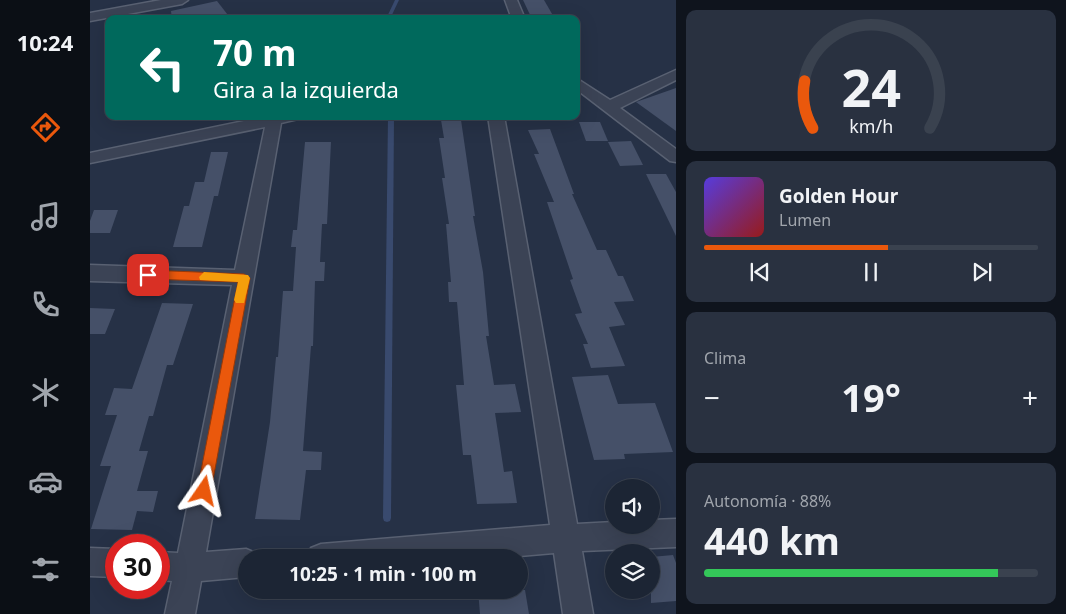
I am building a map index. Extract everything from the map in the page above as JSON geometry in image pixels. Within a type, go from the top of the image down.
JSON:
[{"type":"street","points":[[90,17],[182,0]]},
{"type":"street","points":[[511,0],[517,15]]},
{"type":"street","points":[[609,107],[676,74]]},
{"type":"street","points":[[580,85],[676,157]]},
{"type":"street","points":[[90,158],[273,120]]},
{"type":"street","points":[[180,614],[244,278],[283,120]]},
{"type":"street","points":[[497,120],[578,614]]},
{"type":"street","points":[[90,273],[244,278]]},
{"type":"street","points":[[431,549],[564,538],[676,533]]},
{"type":"street","points":[[90,562],[105,563]]},
{"type":"street","points":[[170,567],[190,568],[238,565]]},
{"type":"building","points":[[523,0],[544,0],[553,15],[530,15]]},
{"type":"building","points":[[217,1],[228,15],[172,15],[171,11]]},
{"type":"building","points":[[676,88],[676,131],[636,102]]},
{"type":"building","points":[[441,120],[461,120],[475,216],[473,216],[483,272],[489,336],[486,336],[494,385],[515,384],[521,412],[495,413],[504,472],[512,471],[517,503],[477,504],[471,455],[463,455],[456,385],[464,385],[457,302],[449,302],[448,282],[451,282],[446,224],[449,224],[442,178],[445,178],[439,138],[444,138]]},
{"type":"building","points":[[579,122],[600,122],[608,141],[586,141]]},
{"type":"building","points":[[550,129],[574,194],[572,194],[597,250],[606,250],[618,276],[623,276],[634,301],[614,302],[625,325],[609,327],[625,366],[591,368],[583,344],[588,344],[575,314],[582,313],[570,280],[573,279],[547,202],[554,202],[534,154],[539,154],[528,130]]},
{"type":"building","points":[[631,141],[643,165],[620,166],[608,142]]},
{"type":"building","points":[[305,142],[331,142],[327,224],[322,224],[320,262],[325,262],[324,281],[315,281],[313,346],[311,346],[303,451],[322,452],[321,470],[306,470],[300,520],[255,519],[270,422],[276,357],[278,357],[283,291],[293,291],[296,247],[291,247],[293,230],[297,230]]},
{"type":"building","points":[[211,152],[228,152],[218,196],[214,196],[202,247],[173,247],[184,206],[189,206],[195,182],[204,182]]},
{"type":"building","points":[[646,174],[666,174],[676,192],[676,236]]},
{"type":"building","points":[[94,210],[118,210],[110,233],[90,233],[90,221]]},
{"type":"building","points":[[162,303],[193,304],[173,365],[167,365],[153,416],[149,416],[139,451],[148,451],[137,491],[158,491],[153,512],[137,511],[132,530],[91,529],[111,466],[100,466],[117,415],[105,415],[114,388],[132,389]]},
{"type":"building","points":[[90,308],[115,309],[105,334],[90,334]]},
{"type":"building","points":[[608,375],[618,404],[655,403],[673,452],[624,454],[625,459],[594,460],[572,377]]},
{"type":"building","points":[[673,555],[676,563],[676,601],[651,603],[651,599],[660,599],[660,556]]},
{"type":"building","points":[[479,599],[526,599],[529,614],[480,614]]},
{"type":"waterway","points":[[390,15],[397,0]]},
{"type":"waterway","points":[[387,518],[391,120]]},
{"type":"slow traffic","points":[[204,277],[244,278],[240,300]]},
{"type":"route","points":[[148,275],[244,278],[204,491]]}]
